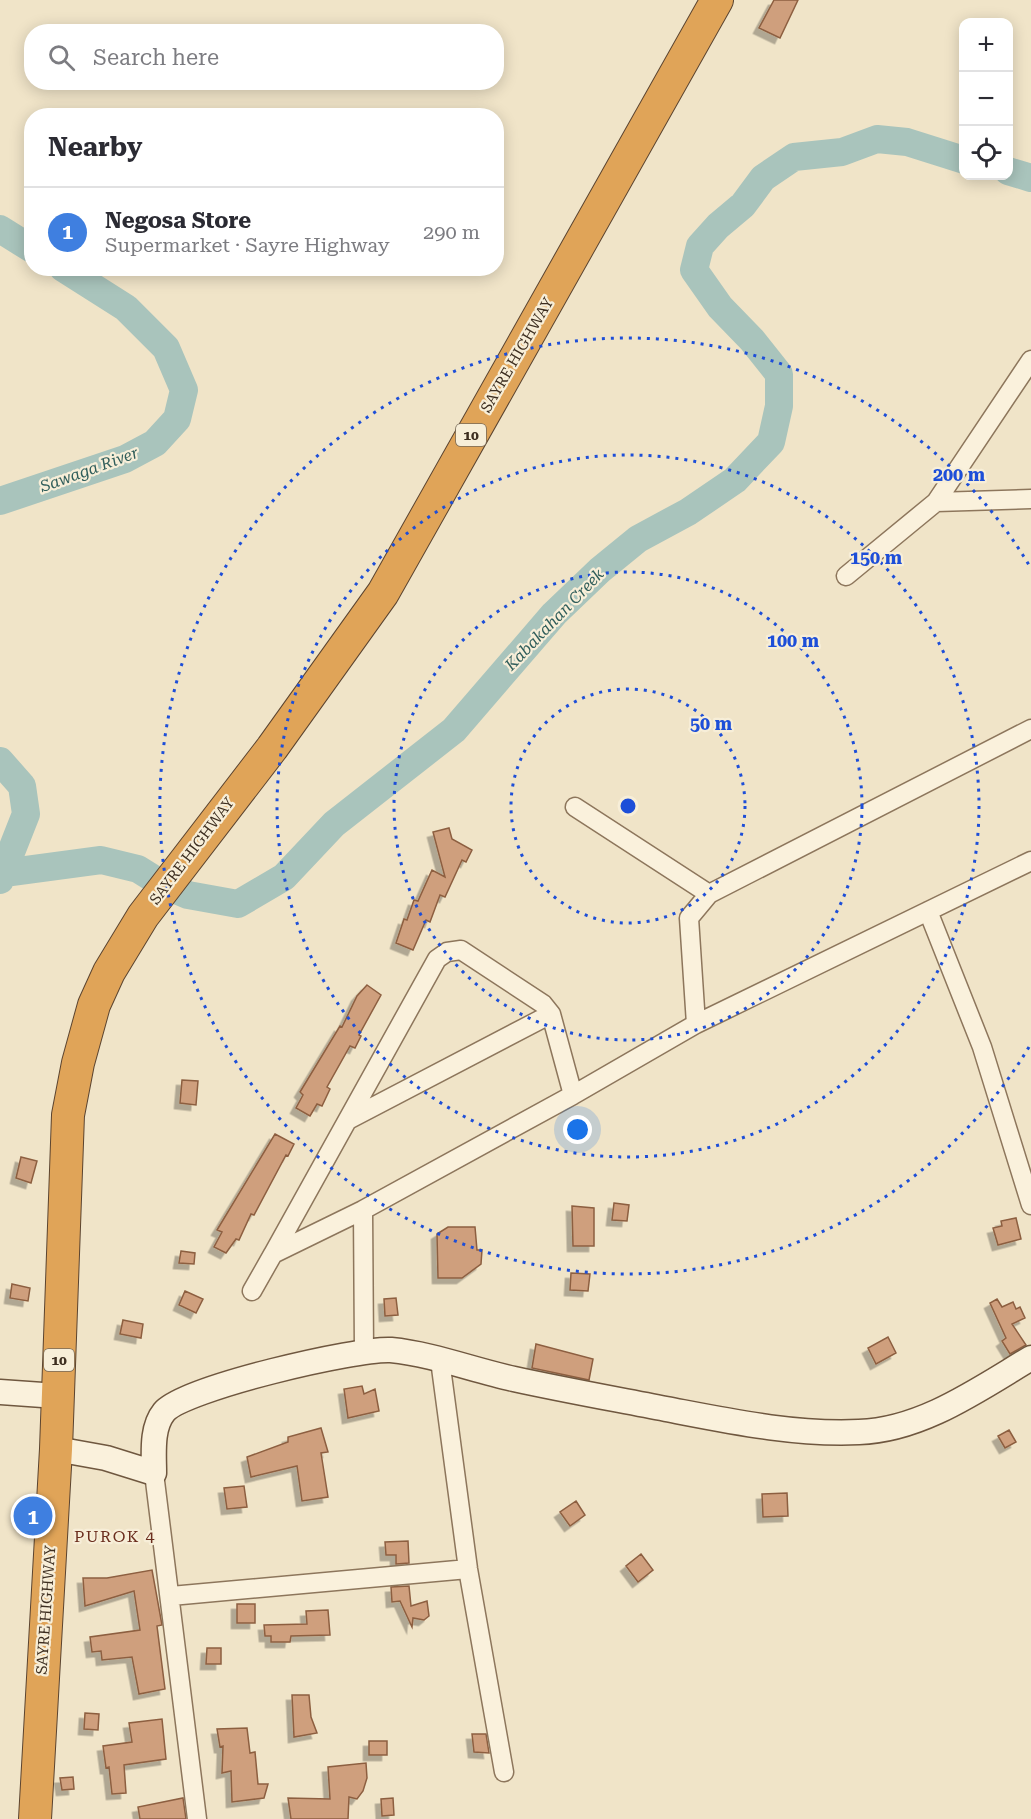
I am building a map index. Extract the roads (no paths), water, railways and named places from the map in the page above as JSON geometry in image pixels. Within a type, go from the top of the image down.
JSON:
[{"type":"highway","name":"SAYRE HIGHWAY","points":[[34,1819],[56,1449],[68,1115],[78,1064],[94,1005],[109,972],[143,916],[192,849],[272,748],[383,593],[717,0]]},
{"type":"street","points":[[846,576],[936,502],[1031,360]]},
{"type":"street","points":[[936,502],[1031,500]]},
{"type":"street","points":[[696,1024],[689,918],[709,894],[1031,729]]},
{"type":"street","points":[[574,807],[709,894]]},
{"type":"street","points":[[273,1254],[363,1210],[573,1095],[696,1024],[1031,861]]},
{"type":"street","points":[[928,910],[982,1047],[1031,1205]]},
{"type":"street","points":[[252,1291],[437,959],[447,952],[461,950],[543,1004],[551,1014],[573,1095]]},
{"type":"street","points":[[347,1121],[551,1014]]},
{"type":"street","points":[[363,1210],[364,1352]]},
{"type":"street","points":[[197,1819],[154,1473],[157,1421],[173,1403],[245,1380],[364,1352],[387,1350],[413,1353],[512,1378],[725,1421],[780,1428],[861,1432],[903,1424],[944,1408],[1031,1358]]},
{"type":"street","points":[[440,1360],[468,1569],[504,1772]]},
{"type":"street","points":[[0,1392],[57,1396]]},
{"type":"street","points":[[56,1449],[106,1458],[154,1473]]},
{"type":"street","points":[[171,1596],[468,1569]]},
{"type":"waterway","name":"Kabakahan Creek","points":[[4,873],[101,860],[138,869],[162,884],[188,895],[238,904],[284,877],[334,824],[454,730],[554,614],[600,570],[638,539],[688,512],[735,480],[771,442],[779,406],[779,374],[752,340],[720,307],[694,270],[700,246],[718,226],[743,205],[763,178],[794,157],[842,152],[877,139],[907,142],[959,158]]},
{"type":"waterway","name":"Kabakahan Creek","points":[[1013,173],[1031,178]]},
{"type":"waterway","name":"Sawaga River","points":[[0,229],[24,244]]},
{"type":"waterway","name":"Sawaga River","points":[[0,501],[125,459],[155,443],[177,419],[184,390],[166,348],[126,308],[76,276]]},
{"type":"waterway","name":"Sawaga River","points":[[0,761],[22,786],[26,814],[0,880]]},
{"type":"place","name":"Negosa Store","points":[[33,1516]]},
{"type":"district","name":"PUROK 4","points":[[115,1536]]}]
